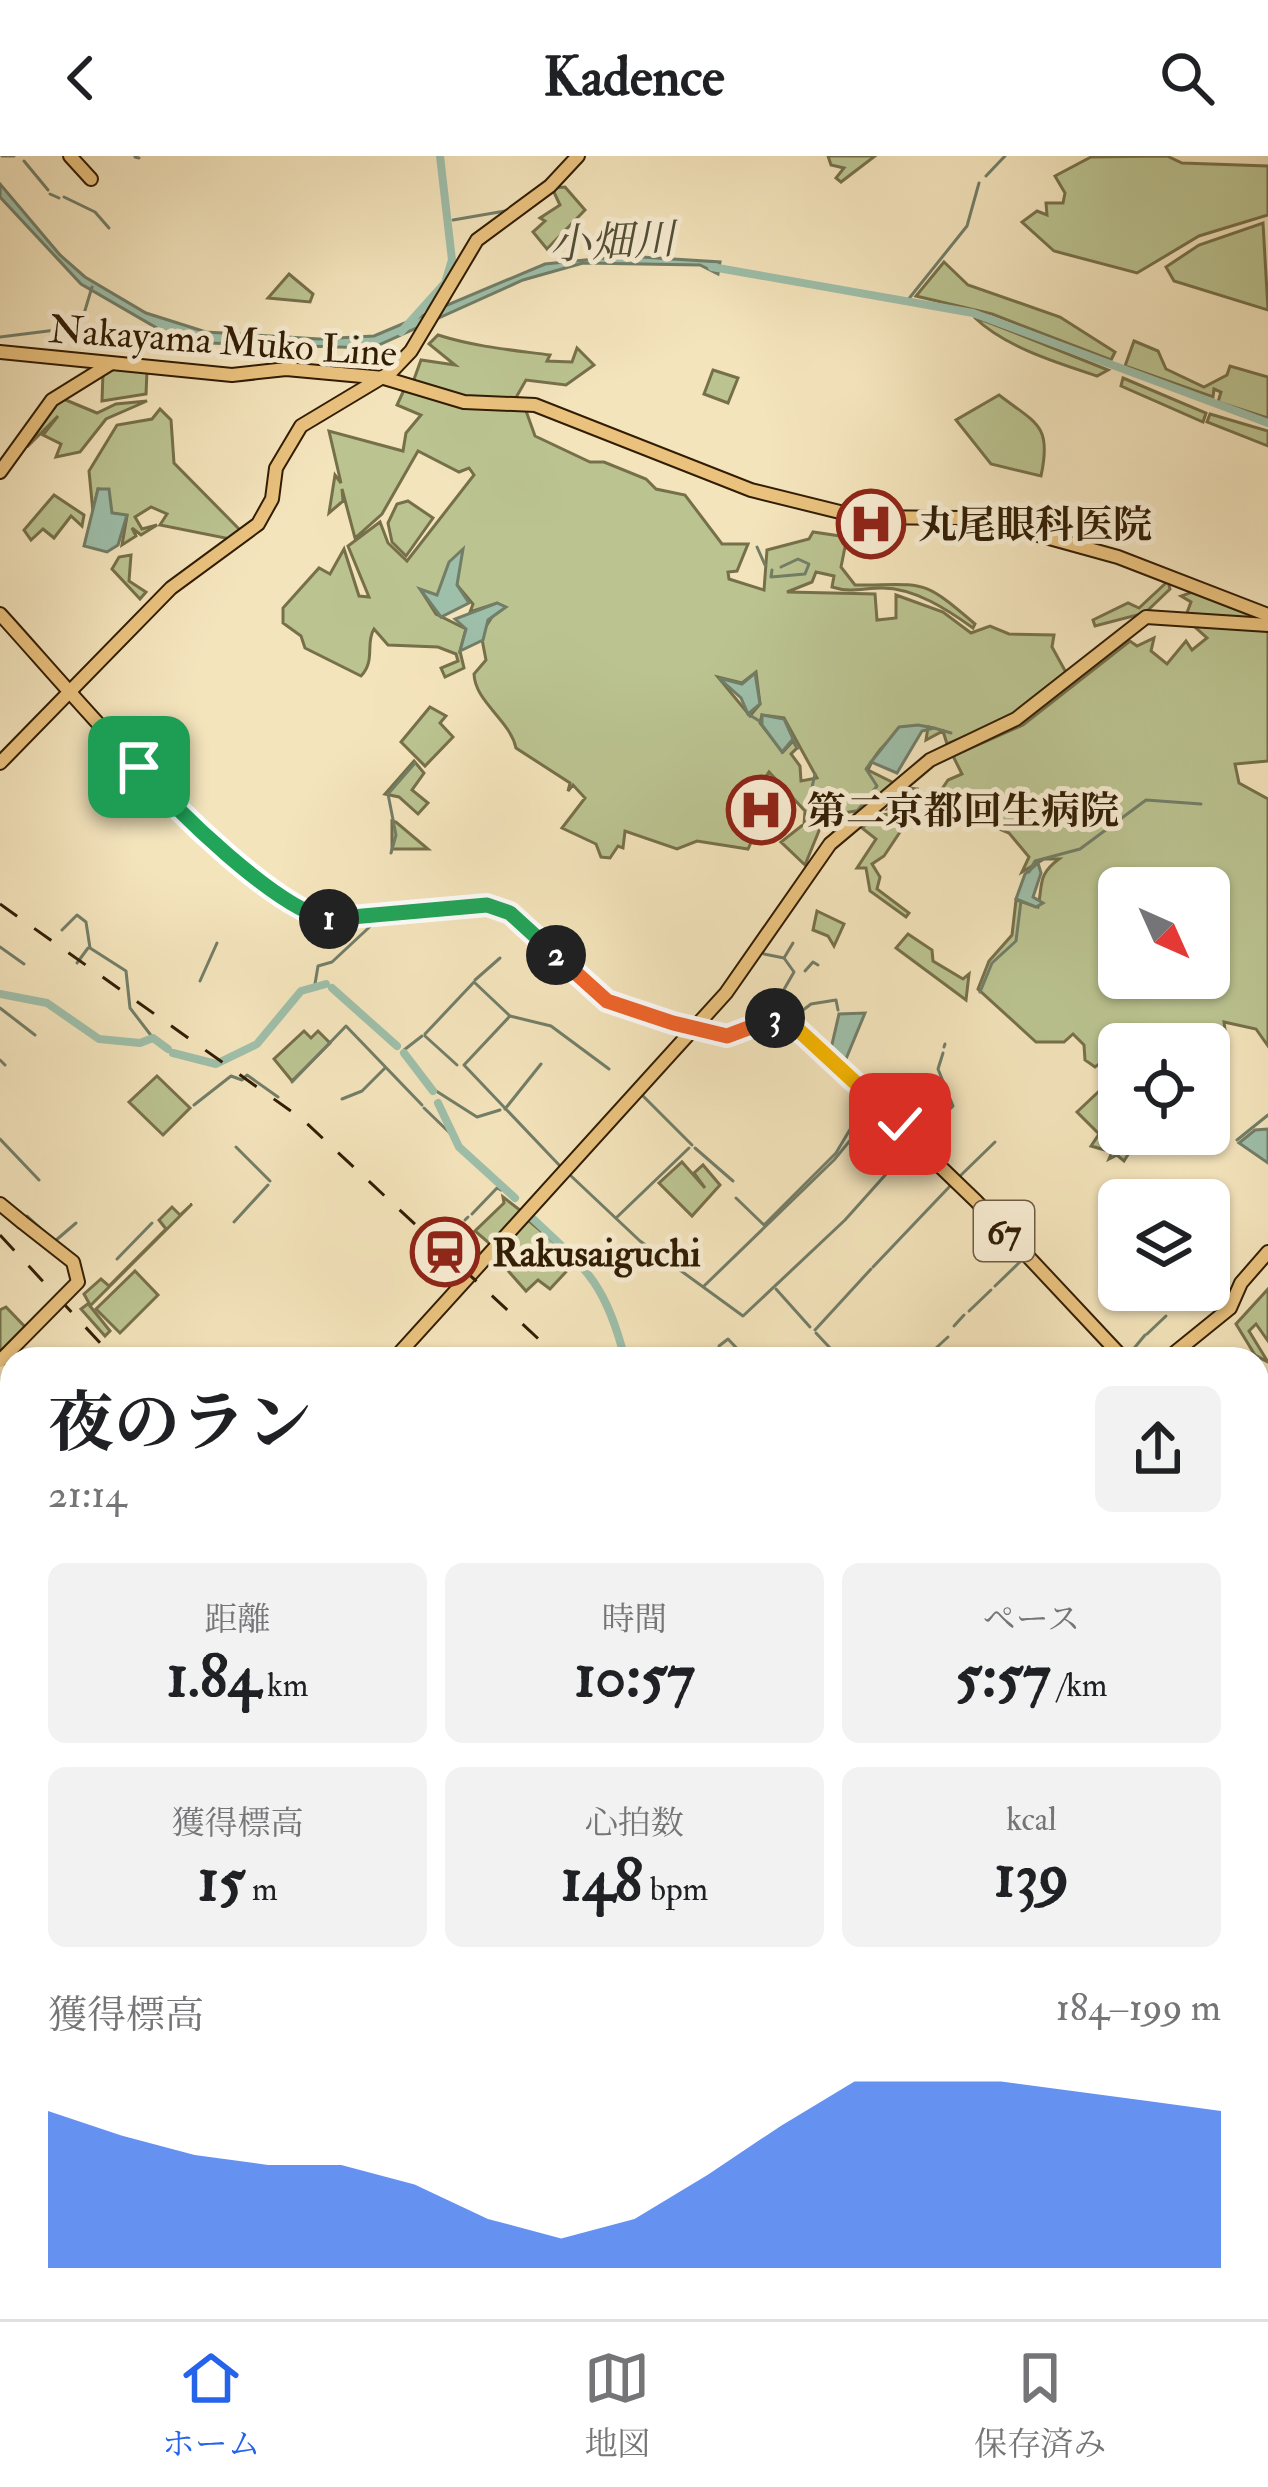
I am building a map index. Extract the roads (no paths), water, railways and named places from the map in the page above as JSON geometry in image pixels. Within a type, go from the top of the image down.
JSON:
[{"type":"main road","points":[[0,763],[67,689],[187,573],[258,524],[274,492],[276,468],[312,415],[384,378],[420,334],[477,240],[550,186],[578,156]]},
{"type":"main road","points":[[76,159],[93,177]]},
{"type":"main road","name":"Nakayama Muko Line","points":[[0,352],[232,375],[286,370],[384,378],[464,402],[542,406],[728,482],[841,514],[1002,525],[1118,557],[1268,614]]},
{"type":"main road","points":[[0,472],[52,400],[111,363]]},
{"type":"main road","name":"67","points":[[0,614],[182,812],[243,868],[310,915],[329,919],[497,908],[607,1001],[727,1036],[773,1018],[792,1024],[976,1201],[1113,1347]]},
{"type":"main road","points":[[408,1347],[746,974],[812,872],[844,838],[931,764],[1022,720],[1111,652],[1146,617],[1268,626]]},
{"type":"main road","points":[[0,1204],[73,1262],[78,1282],[14,1347]]},
{"type":"main road","points":[[1182,1347],[1230,1308],[1241,1283],[1268,1252]]},
{"type":"waterway","points":[[2,156],[14,156]]},
{"type":"waterway","points":[[401,332],[445,283],[452,260],[440,156]]},
{"type":"waterway","points":[[986,176],[1005,156]]},
{"type":"waterway","points":[[135,157],[139,158]]},
{"type":"waterway","points":[[24,161],[48,190]]},
{"type":"waterway","points":[[907,301],[967,226],[979,183]]},
{"type":"waterway","points":[[50,194],[59,198]]},
{"type":"waterway","points":[[64,197],[95,212],[109,228]]},
{"type":"waterway","points":[[453,220],[505,211]]},
{"type":"waterway","name":"小畑川","points":[[712,267],[973,313],[1268,423]]},
{"type":"waterway","points":[[0,337],[80,327],[92,287]]},
{"type":"waterway","points":[[757,547],[765,565]]},
{"type":"waterway","points":[[772,570],[771,577],[805,574],[809,564],[798,559],[781,567]]},
{"type":"waterway","points":[[748,714],[761,722]]},
{"type":"waterway","points":[[934,728],[951,733]]},
{"type":"waterway","points":[[793,739],[798,748]]},
{"type":"waterway","points":[[854,815],[877,786],[866,769],[871,762]]},
{"type":"waterway","points":[[391,853],[396,835],[388,794],[415,763]]},
{"type":"waterway","points":[[815,774],[810,796],[821,805]]},
{"type":"waterway","points":[[1029,872],[1035,861],[1080,849],[1146,800],[1201,804]]},
{"type":"waterway","points":[[980,992],[992,963],[1016,941],[1021,901]]},
{"type":"waterway","points":[[62,930],[77,915],[86,922],[90,948],[126,971],[130,1008],[153,1038]]},
{"type":"waterway","points":[[315,984],[318,966],[332,962],[377,920]]},
{"type":"waterway","points":[[200,981],[217,943]]},
{"type":"waterway","points":[[775,1005],[794,972],[784,958],[793,943]]},
{"type":"waterway","points":[[0,947],[24,964]]},
{"type":"waterway","points":[[77,963],[88,948]]},
{"type":"waterway","points":[[764,954],[784,958]]},
{"type":"waterway","points":[[475,980],[500,958]]},
{"type":"waterway","points":[[805,971],[813,962],[818,965]]},
{"type":"waterway","points":[[425,1034],[474,982],[510,1016],[551,1026],[609,1069]]},
{"type":"waterway","points":[[173,1053],[216,1064],[257,1044],[301,991],[326,984]]},
{"type":"waterway","points":[[332,988],[397,1046]]},
{"type":"waterway","points":[[0,994],[47,1003],[99,1039],[140,1043],[153,1038],[168,1049]]},
{"type":"waterway","points":[[794,1017],[811,1004],[836,1000],[838,1010]]},
{"type":"waterway","points":[[0,1008],[35,1035]]},
{"type":"waterway","points":[[509,1017],[464,1065],[561,1167]]},
{"type":"waterway","points":[[292,1082],[346,1026],[422,1105]]},
{"type":"waterway","points":[[404,1050],[422,1036]]},
{"type":"waterway","points":[[425,1036],[457,1065]]},
{"type":"waterway","points":[[404,1053],[433,1091]]},
{"type":"waterway","points":[[920,1139],[953,1106],[938,1069],[943,1053]]},
{"type":"waterway","points":[[0,1060],[5,1065]]},
{"type":"waterway","points":[[505,1109],[541,1064]]},
{"type":"waterway","points":[[342,1099],[362,1091],[385,1068]]},
{"type":"waterway","points":[[194,1105],[231,1076],[242,1080],[247,1075],[278,1097]]},
{"type":"waterway","points":[[433,1089],[477,1117],[500,1110]]},
{"type":"waterway","points":[[643,1096],[692,1145]]},
{"type":"waterway","points":[[438,1103],[459,1147],[515,1198]]},
{"type":"waterway","points":[[736,1198],[764,1225],[836,1153],[864,1106]]},
{"type":"waterway","points":[[424,1108],[452,1135]]},
{"type":"waterway","points":[[1237,1140],[1268,1115]]},
{"type":"waterway","points":[[704,1286],[834,1160],[866,1121]]},
{"type":"waterway","points":[[0,1139],[39,1180]]},
{"type":"waterway","points":[[958,1178],[995,1142]]},
{"type":"waterway","points":[[570,1175],[640,1241],[743,1316],[845,1220],[913,1144]]},
{"type":"waterway","points":[[236,1147],[270,1181]]},
{"type":"waterway","points":[[616,1218],[689,1148]]},
{"type":"waterway","points":[[695,1148],[733,1181]]},
{"type":"waterway","points":[[873,1267],[952,1184]]},
{"type":"waterway","points":[[234,1222],[268,1185]]},
{"type":"waterway","points":[[472,1214],[497,1188],[501,1190]]},
{"type":"waterway","points":[[27,1216],[48,1235]]},
{"type":"waterway","points":[[465,1220],[468,1217]]},
{"type":"waterway","points":[[531,1217],[592,1279],[621,1347]]},
{"type":"waterway","points":[[55,1241],[76,1223]]},
{"type":"waterway","points":[[117,1259],[152,1223]]},
{"type":"waterway","points":[[995,1286],[1024,1258]]},
{"type":"waterway","points":[[815,1330],[871,1269]]},
{"type":"waterway","points":[[776,1289],[810,1327]]},
{"type":"waterway","points":[[969,1311],[991,1290]]},
{"type":"waterway","points":[[954,1326],[964,1315]]},
{"type":"waterway","points":[[1147,1334],[1166,1316]]},
{"type":"waterway","points":[[816,1333],[829,1347]]},
{"type":"waterway","points":[[1135,1347],[1145,1335]]},
{"type":"waterway","points":[[937,1347],[948,1337]]},
{"type":"waterway","points":[[719,1346],[728,1339],[736,1347]]},
{"type":"railway","points":[[0,904],[302,1119],[547,1347]]},
{"type":"railway","points":[[0,1235],[104,1347]]},
{"type":"place","name":"丸尾眼科医院","points":[[871,524]]},
{"type":"place","name":"第二京都回生病院","points":[[761,810]]},
{"type":"place","name":"Rakusaiguchi","points":[[445,1252]]}]
